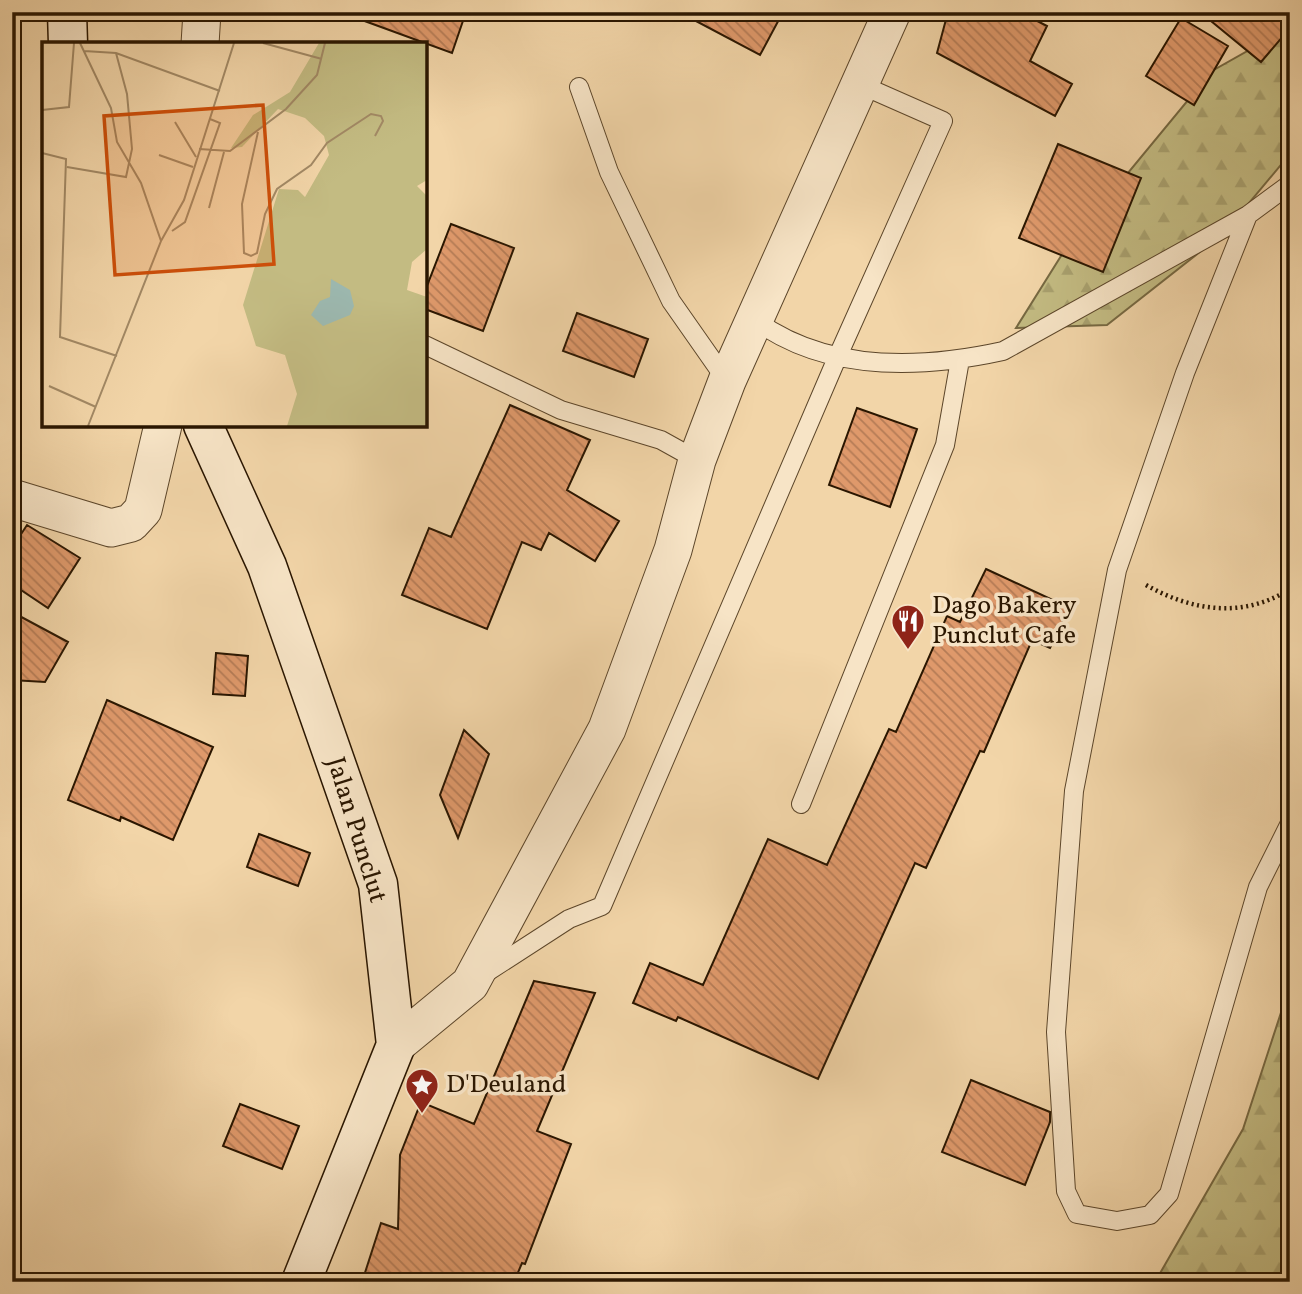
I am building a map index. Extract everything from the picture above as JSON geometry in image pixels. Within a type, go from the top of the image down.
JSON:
[{"type":"main road","points":[[67,12],[68,42]]},
{"type":"main road","name":"Jalan Punclut","points":[[205,427],[267,566],[378,884],[396,1045],[301,1282]]},
{"type":"street","points":[[200,42],[202,12]]},
{"type":"street","points":[[396,1045],[470,984],[533,861],[607,729],[673,550],[697,460],[727,381],[892,12]]},
{"type":"street","points":[[12,498],[111,528],[131,523],[143,510],[163,427]]},
{"type":"lane","points":[[470,984],[569,919],[602,906],[837,358],[943,121],[859,84]]},
{"type":"lane","points":[[579,87],[609,172],[671,300],[727,381]]},
{"type":"lane","points":[[755,320],[773,333],[837,358],[916,363],[960,360],[1003,351],[1248,215],[1290,184]]},
{"type":"lane","points":[[1248,215],[1185,373],[1118,570],[1074,790],[1056,1032],[1066,1191],[1077,1214],[1117,1221],[1150,1214],[1169,1194],[1258,887],[1290,823]]},
{"type":"lane","points":[[427,346],[561,410],[661,440],[697,460]]},
{"type":"lane","points":[[801,804],[946,445],[960,360]]},
{"type":"path","points":[[1118,570],[1172,600],[1224,610],[1268,603],[1290,589]]},
{"type":"green space","points":[[1290,27],[1290,154],[1224,233],[1107,325],[1016,328],[1066,248],[1212,71]]},
{"type":"green space","points":[[1290,985],[1290,1282],[1155,1282],[1243,1129]]},
{"type":"building","points":[[352,12],[466,12],[452,53],[351,16]]},
{"type":"building","points":[[679,12],[783,12],[760,55]]},
{"type":"building","points":[[948,12],[1020,12],[1047,26],[1030,61],[1072,84],[1055,116],[937,53]]},
{"type":"building","points":[[1200,12],[1290,12],[1290,28],[1261,62]]},
{"type":"building","points":[[1181,18],[1228,46],[1194,105],[1146,76]]},
{"type":"building","points":[[1058,144],[1141,178],[1103,272],[1019,238]]},
{"type":"building","points":[[451,224],[514,248],[483,331],[427,310],[427,286]]},
{"type":"building","points":[[577,313],[648,339],[634,377],[563,351]]},
{"type":"building","points":[[510,405],[590,440],[567,490],[619,521],[595,561],[549,533],[541,550],[522,542],[487,629],[402,595],[429,528],[451,537]]},
{"type":"building","points":[[857,408],[917,429],[890,507],[829,485]]},
{"type":"building","points":[[27,525],[80,558],[48,608],[12,584],[12,548]]},
{"type":"building","points":[[986,569],[1070,608],[1050,648],[1032,640],[984,752],[980,751],[926,868],[915,863],[818,1079],[678,1017],[676,1021],[633,1003],[650,963],[703,985],[768,839],[827,865],[889,729],[896,732],[947,616],[960,622]]},
{"type":"building","points":[[12,612],[68,642],[45,682],[12,680]]},
{"type":"building","points":[[216,653],[248,656],[245,696],[213,694]]},
{"type":"building","points":[[107,700],[213,747],[173,840],[121,817],[120,821],[68,800]]},
{"type":"building","points":[[464,730],[489,754],[458,838],[440,795]]},
{"type":"building","points":[[259,834],[310,853],[298,886],[247,867]]},
{"type":"building","points":[[534,981],[595,993],[537,1131],[571,1144],[525,1264],[522,1263],[514,1282],[362,1282],[381,1223],[398,1229],[400,1155],[421,1102],[474,1124]]},
{"type":"building","points":[[971,1080],[1050,1112],[1050,1122],[1025,1185],[942,1152]]},
{"type":"building","points":[[240,1104],[299,1126],[282,1169],[223,1146]]},
{"type":"place","name":"Dago Bakery Punclut Cafe","points":[[908,651]]},
{"type":"place","name":"D'Deuland","points":[[422,1115]]}]
